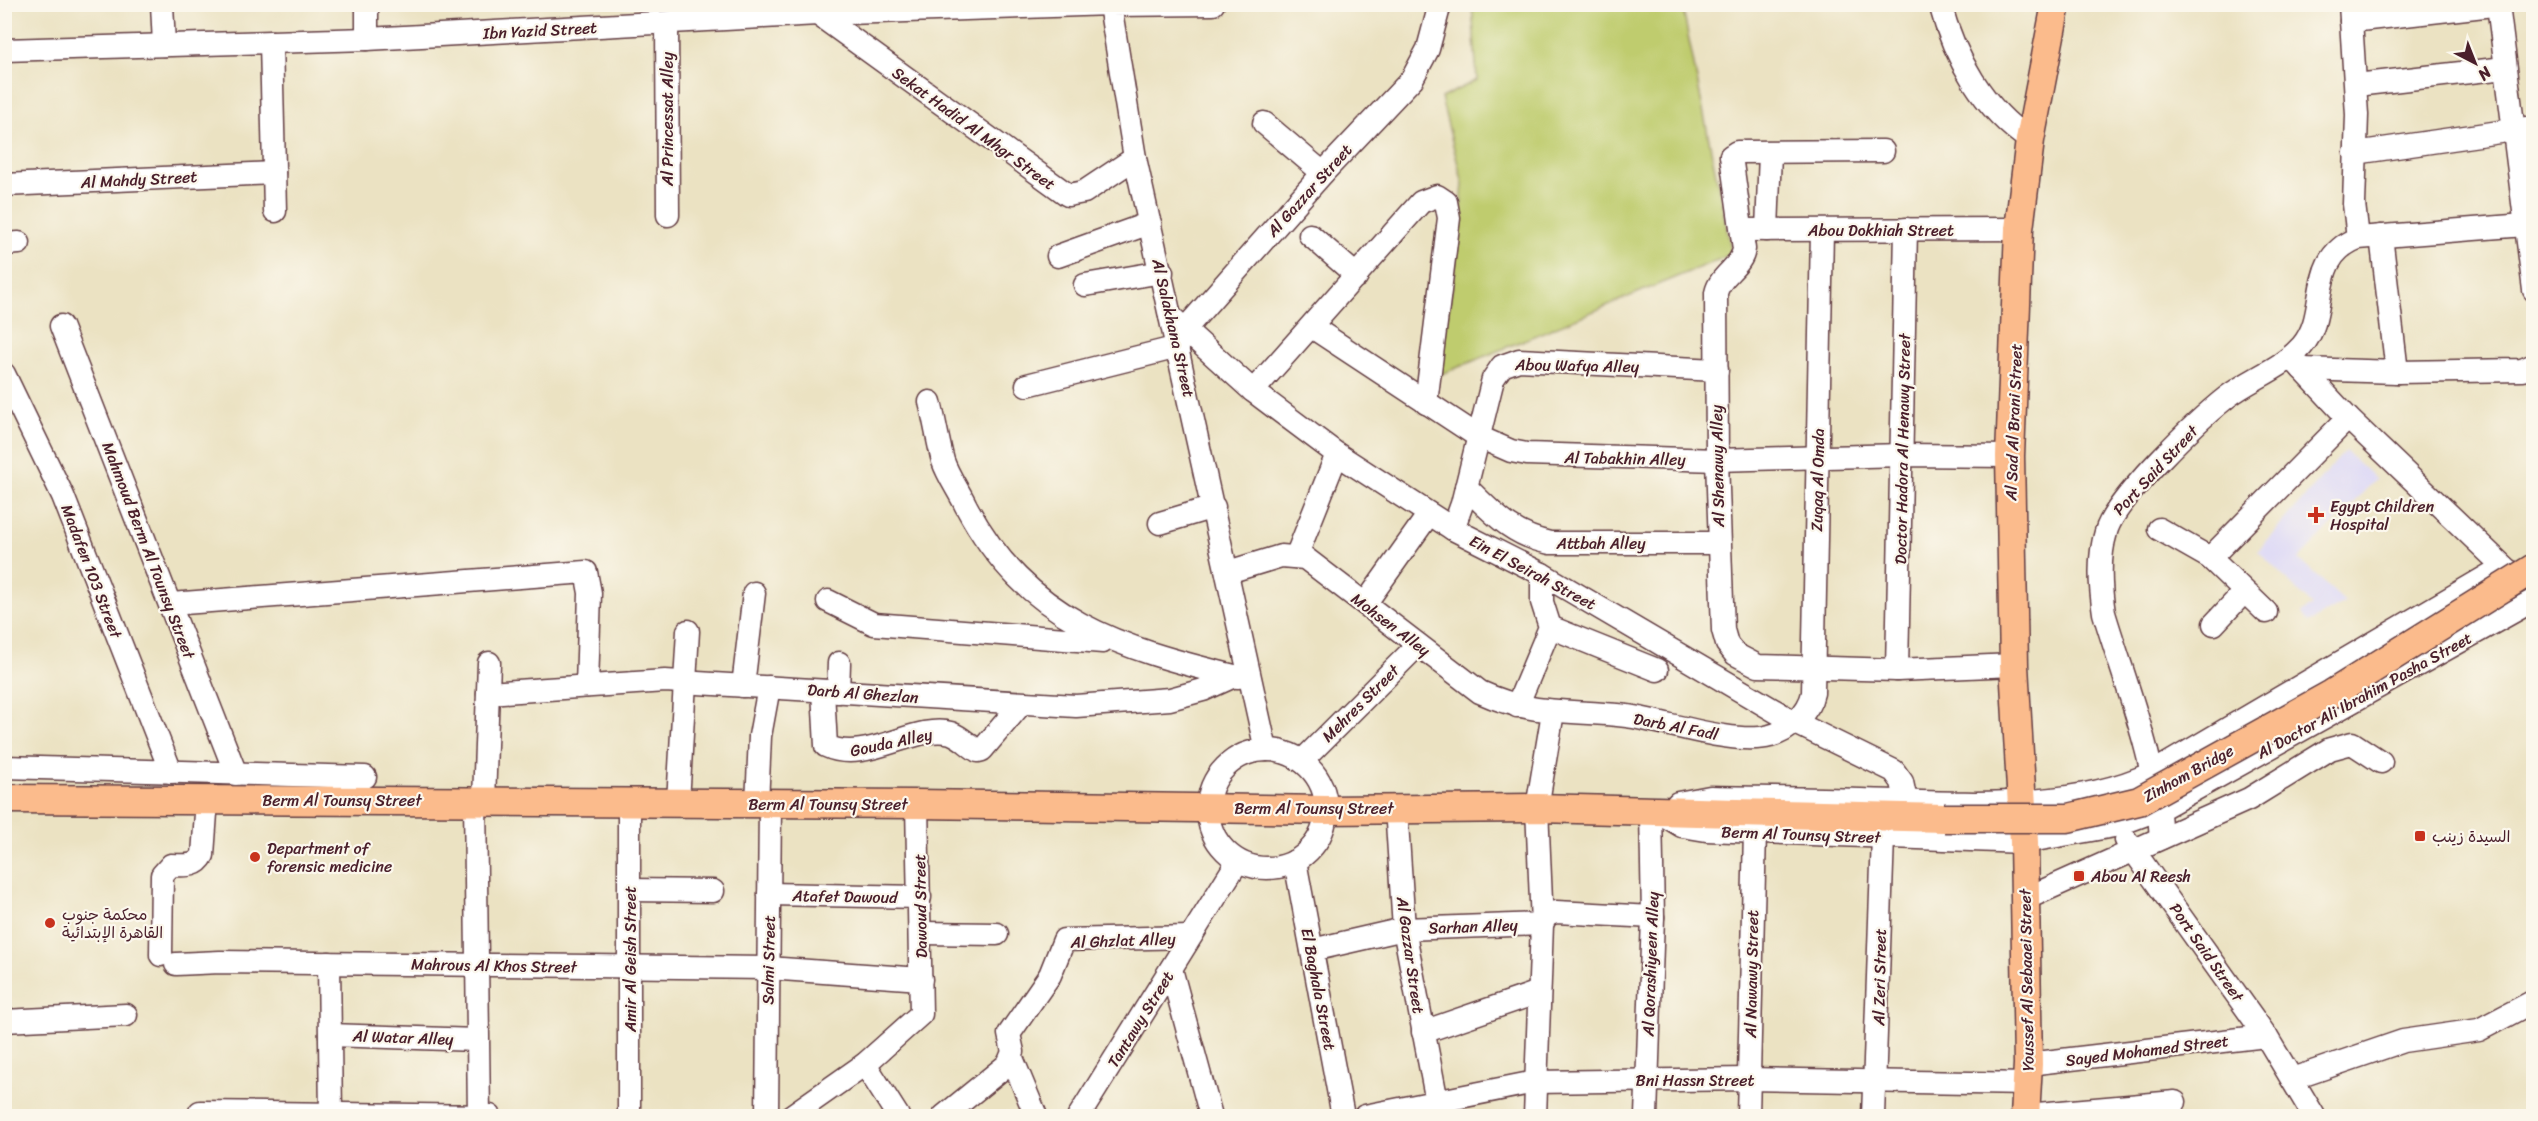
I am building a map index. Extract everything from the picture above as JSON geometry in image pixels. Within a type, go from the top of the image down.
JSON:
[{"type":"main road","name":"Al Sad Al Brani Street","points":[[2024,842],[2014,665],[2010,456],[2019,229],[2030,140],[2056,4]]},
{"type":"main road","name":"Zinhom Bridge","points":[[1655,812],[1944,818],[2068,818],[2139,801],[2332,694],[2534,568]]},
{"type":"main road","name":"Berm Al Tounsy Street","points":[[4,799],[479,800],[1326,810],[1396,807],[1537,808],[1655,812]]},
{"type":"main road","name":"Youssef Al Sebaaei Street","points":[[2024,842],[2028,1074],[2025,1115]]},
{"type":"street","points":[[162,4],[164,45]]},
{"type":"street","points":[[367,4],[367,39]]},
{"type":"street","points":[[1110,5],[1213,4]]},
{"type":"street","name":"Al Gazzar Street","points":[[1178,330],[1412,80],[1428,49],[1440,4]]},
{"type":"street","points":[[1940,4],[1961,61],[1981,93],[1997,114],[2030,140]]},
{"type":"street","points":[[2502,4],[2350,13],[2356,85],[2354,204],[2358,238],[2525,225]]},
{"type":"street","name":"Ibn Yazid Street","points":[[4,50],[367,39],[667,23],[815,7],[1110,5]]},
{"type":"street","name":"Al Salakhana Street","points":[[1110,5],[1135,158],[1178,330],[1228,572],[1243,678],[1266,750]]},
{"type":"street","points":[[2498,5],[2505,68],[2523,129],[2525,225],[2534,290]]},
{"type":"street","name":"Sekat Hadid Al Mhgr Street","points":[[815,7],[1068,195],[1084,192],[1135,158]]},
{"type":"street","name":"Al Princessat Alley","points":[[667,23],[668,215]]},
{"type":"street","points":[[271,42],[275,212]]},
{"type":"street","points":[[2356,85],[2505,68]]},
{"type":"street","points":[[1264,123],[1323,173]]},
{"type":"street","points":[[2355,153],[2523,129]]},
{"type":"street","name":"Al Shenawy Alley","points":[[1883,152],[1737,152],[1731,156],[1742,230],[1743,257],[1722,277],[1716,293],[1717,460],[1723,630],[1727,644],[1745,662],[1758,666],[1897,670],[2014,665]]},
{"type":"street","points":[[1767,230],[1770,153]]},
{"type":"street","name":"Al Mahdy Street","points":[[4,185],[274,173]]},
{"type":"street","points":[[1253,391],[1312,327],[1421,201],[1437,196],[1446,202],[1449,227],[1426,403]]},
{"type":"street","points":[[1058,256],[1150,223]]},
{"type":"street","name":"Doctor Hadora Al Henawy Street","points":[[1897,670],[1906,229]]},
{"type":"street","name":"Abou Dokhiah Street","points":[[1742,230],[2019,229]]},
{"type":"street","name":"Zuqaq Al Omda","points":[[1794,722],[1811,699],[1813,668],[1822,231]]},
{"type":"street","points":[[1310,235],[1357,276]]},
{"type":"street","points":[[2381,236],[2397,372]]},
{"type":"street","name":"Port Said Street","points":[[2162,838],[2160,809],[2152,773],[2104,613],[2100,573],[2106,532],[2111,517],[2126,498],[2210,412],[2245,384],[2296,363],[2313,328],[2326,268],[2340,248],[2358,238]]},
{"type":"street","points":[[1085,285],[1162,272]]},
{"type":"street","name":"Mahmoud Berm Al Tounsy Street","points":[[61,326],[236,774]]},
{"type":"street","name":"Al Tabakhin Alley","points":[[1312,327],[1479,437],[1511,451],[1548,456],[1717,460],[1903,455],[2010,456]]},
{"type":"street","points":[[1027,385],[1178,330]]},
{"type":"street","name":"Ein El Seirah Street","points":[[1178,330],[1253,391],[1337,454],[1453,529],[1542,574],[1794,722],[1894,771],[1899,776],[1905,801]]},
{"type":"street","name":"Abou Wafya Alley","points":[[1453,529],[1493,379],[1496,372],[1510,362],[1717,370]]},
{"type":"street","points":[[2296,363],[2397,372],[2522,369],[2534,365]]},
{"type":"street","points":[[2296,363],[2348,418],[2503,567],[2518,575],[2534,573]]},
{"type":"street","name":"Madafen 103 Street","points":[[4,374],[63,496],[171,772]]},
{"type":"street","points":[[930,402],[944,463],[981,534],[1021,581],[1050,606],[1079,626],[1189,665],[1243,678]]},
{"type":"street","points":[[2210,558],[2348,418]]},
{"type":"street","points":[[1228,572],[1281,556],[1296,557],[1337,454]]},
{"type":"street","name":"Attbah Alley","points":[[1466,487],[1506,525],[1518,534],[1535,540],[1550,543],[1719,543]]},
{"type":"street","points":[[1160,523],[1214,507]]},
{"type":"street","points":[[1365,604],[1429,514]]},
{"type":"street","points":[[2159,529],[2210,558],[2266,612]]},
{"type":"street","name":"Mohsen Alley","points":[[1296,557],[1305,558],[1480,692],[1517,706],[1553,712]]},
{"type":"street","points":[[171,604],[577,563],[586,572],[590,593],[587,686]]},
{"type":"street","points":[[2022,801],[2088,796],[2127,785],[2152,773],[2503,567]]},
{"type":"street","points":[[1517,706],[1550,627],[1542,602],[1542,574]]},
{"type":"street","points":[[2214,624],[2244,592]]},
{"type":"street","points":[[744,686],[754,593]]},
{"type":"street","name":"Al Doctor Ali Ibrahim Pasha Street","points":[[2024,842],[2114,826],[2160,809],[2534,600]]},
{"type":"street","points":[[828,601],[874,624],[1128,644]]},
{"type":"street","points":[[1550,627],[1658,670]]},
{"type":"street","points":[[678,802],[688,631]]},
{"type":"street","name":"Mehres Street","points":[[1302,761],[1418,645]]},
{"type":"street","points":[[479,1116],[476,1040],[479,800],[489,663]]},
{"type":"street","points":[[830,691],[839,663]]},
{"type":"street","name":"Darb Al Ghezlan","points":[[488,693],[685,682],[1076,706],[1157,700],[1243,678]]},
{"type":"street","name":"Salmi Street","points":[[767,1116],[769,894],[760,736],[769,687]]},
{"type":"street","name":"Gouda Alley","points":[[830,691],[826,746],[847,753],[933,733],[949,732],[964,739],[978,751],[982,750],[1021,704]]},
{"type":"street","points":[[1535,1116],[1542,924],[1537,808],[1553,712]]},
{"type":"street","name":"Darb Al Fadl","points":[[1553,712],[1626,716],[1747,737],[1768,737],[1780,733],[1794,722]]},
{"type":"street","points":[[2025,899],[2249,798],[2330,749],[2352,743],[2381,762]]},
{"type":"street","points":[[1266,750],[1285,753],[1302,761],[1315,774],[1323,791],[1326,810],[1324,825],[1317,840],[1307,852],[1295,861],[1266,868],[1238,861],[1225,852],[1210,824],[1208,809],[1211,790],[1219,774],[1232,762],[1248,753],[1266,750]]},
{"type":"street","points":[[4,768],[365,777]]},
{"type":"street","name":"Port Said Street","points":[[2088,796],[2134,850],[2266,1036],[2314,1116]]},
{"type":"street","name":"Berm Al Tounsy Street","points":[[1655,812],[1685,801],[1710,798],[2022,801]]},
{"type":"street","name":"Mahrous Al Khos Street","points":[[207,800],[203,855],[200,860],[191,865],[171,865],[162,875],[168,959],[220,962],[768,968],[921,979]]},
{"type":"street","name":"Amir Al Geish Street","points":[[629,802],[631,967],[629,1116]]},
{"type":"street","name":"Dawoud Street","points":[[865,1064],[918,1019],[922,1009],[917,804]]},
{"type":"street","name":"Al Gazzar Street","points":[[1396,807],[1404,929],[1437,1102]]},
{"type":"street","name":"Berm Al Tounsy Street","points":[[1655,812],[1682,826],[1692,828],[2024,842]]},
{"type":"street","name":"Al Qorashiyeen Alley","points":[[1646,1116],[1655,812]]},
{"type":"street","name":"Al Nawawy Street","points":[[1748,1116],[1755,832]]},
{"type":"street","name":"Al Zeri Street","points":[[1873,1116],[1876,1081],[1882,837]]},
{"type":"street","name":"Tantawy Street","points":[[1079,1116],[1238,861]]},
{"type":"street","name":"El Baghala Street","points":[[1295,861],[1343,1116]]},
{"type":"street","points":[[630,890],[713,891]]},
{"type":"street","name":"Atafet Dawoud","points":[[769,894],[920,897]]},
{"type":"street","points":[[1542,924],[1547,915],[1556,912],[1653,917]]},
{"type":"street","name":"Sarhan Alley","points":[[1312,950],[1404,929],[1542,924]]},
{"type":"street","points":[[921,933],[998,934]]},
{"type":"street","name":"Al Ghzlat Alley","points":[[1012,1058],[1010,1034],[1050,975],[1064,940],[1190,937]]},
{"type":"street","points":[[329,963],[331,1115]]},
{"type":"street","points":[[1171,969],[1211,1116]]},
{"type":"street","points":[[1423,1032],[1539,992]]},
{"type":"street","points":[[2292,1079],[2403,1041],[2478,1030],[2534,1001]]},
{"type":"street","points":[[4,1021],[126,1015]]},
{"type":"street","name":"Al Watar Alley","points":[[330,1035],[476,1040]]},
{"type":"street","name":"Sayed Mohamed Street","points":[[2028,1074],[2266,1036]]},
{"type":"street","points":[[944,1116],[1004,1068],[1012,1058],[1036,1116]]},
{"type":"street","points":[[791,1116],[865,1064],[898,1116]]},
{"type":"street","name":"Bni Hassn Street","points":[[1365,1116],[1535,1082],[1748,1079],[1876,1081],[2028,1074]]},
{"type":"street","points":[[2025,1115],[2175,1102]]},
{"type":"street","points":[[200,1112],[490,1116]]},
{"type":"shaded area","name":"Egypt Children Hospital","points":[[2345,451],[2376,479],[2299,559],[2345,602],[2308,623],[2302,613],[2312,605],[2258,551]]},
{"type":"green space","points":[[1472,5],[1682,5],[1732,254],[1437,376],[1455,270],[1463,184],[1441,98],[1477,80]]},
{"type":"place","name":"Egypt Children Hospital","points":[[2316,515]]},
{"type":"place","name":"السيدة زينب","points":[[2420,836]]},
{"type":"place","name":"Department of forensic medicine","points":[[255,857]]},
{"type":"place","name":"Abou Al Reesh","points":[[2079,876]]},
{"type":"place","name":"محكمة جنوب القاهرة الإبتدائية","points":[[50,923]]}]
